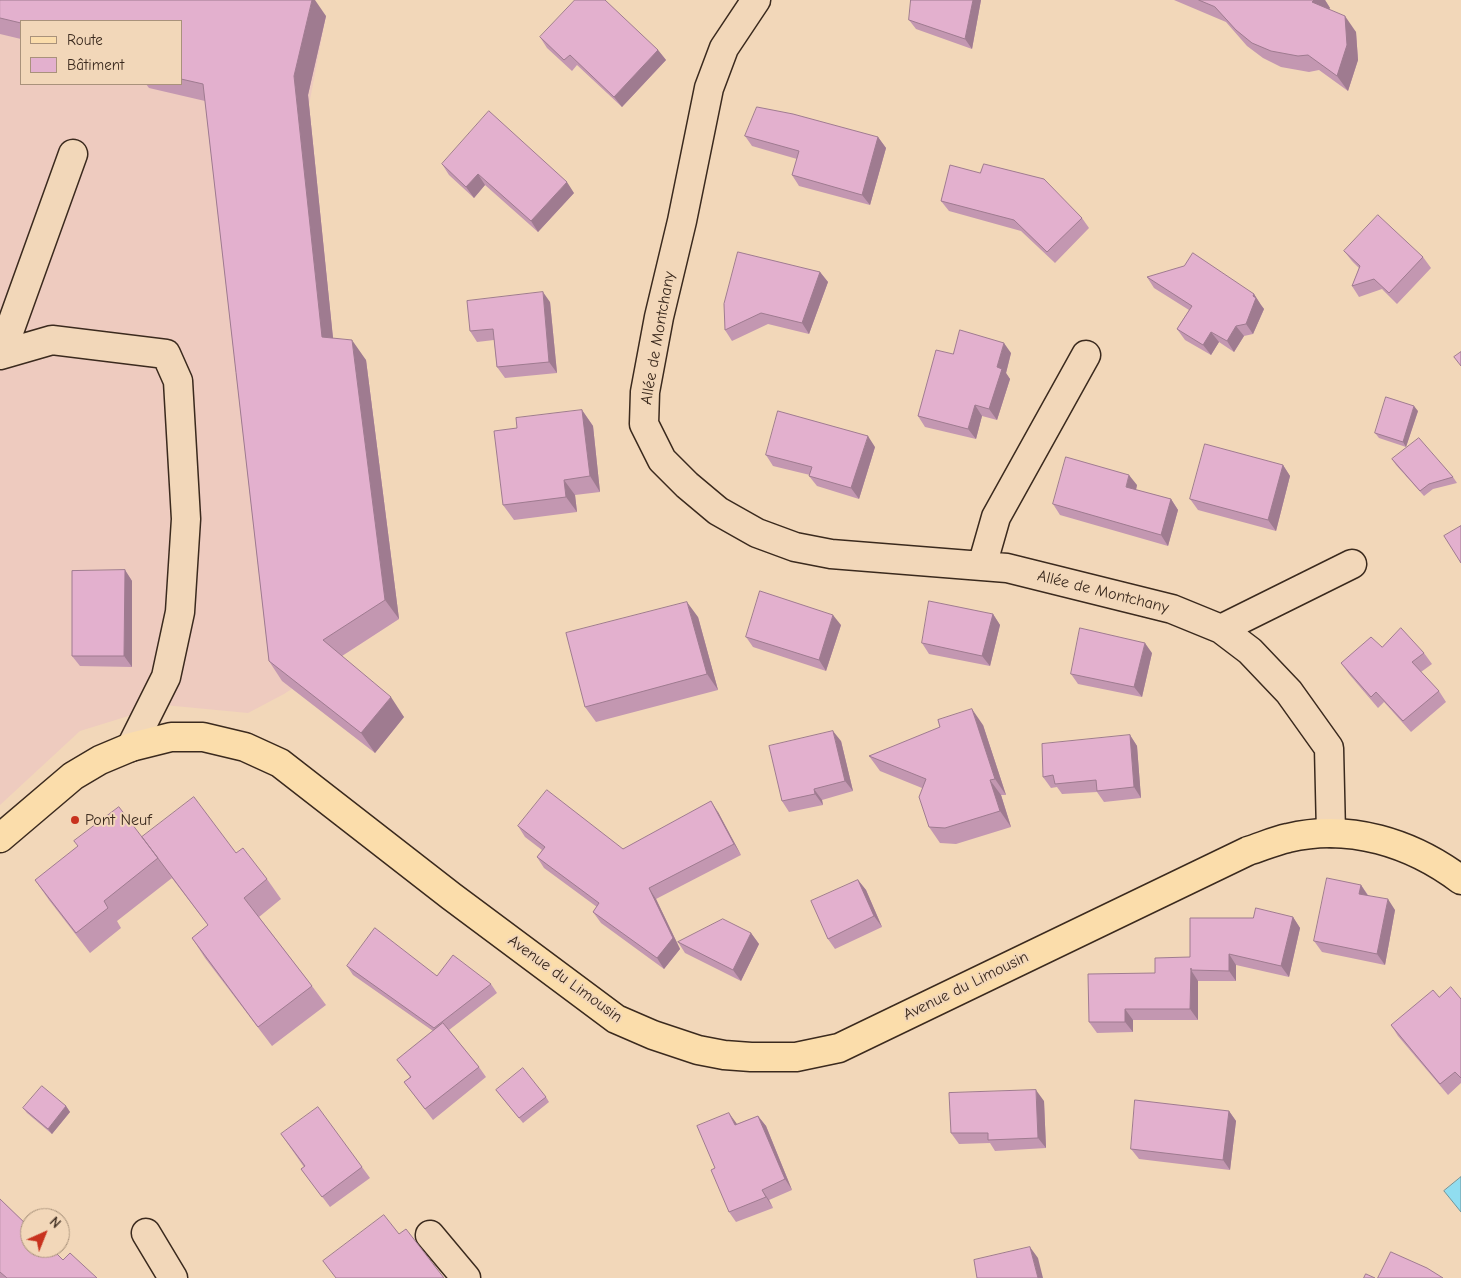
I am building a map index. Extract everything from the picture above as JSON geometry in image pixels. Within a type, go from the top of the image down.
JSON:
[{"type":"main road","name":"Avenue du Limousin","points":[[0,838],[73,776],[100,760],[131,747],[171,737],[203,737],[245,747],[280,763],[451,896],[616,1019],[653,1035],[698,1050],[751,1057],[796,1056],[839,1048],[1248,851],[1289,838],[1332,833],[1388,841],[1437,862],[1461,880]]},
{"type":"street","name":"Allée de Montchany","points":[[756,0],[724,48],[709,88],[682,221],[659,317],[645,392],[644,424],[662,460],[687,485],[718,511],[757,533],[795,546],[831,554],[1007,568],[1172,608],[1221,629],[1250,650],[1289,692],[1329,748],[1332,833]]},
{"type":"street","points":[[1,355],[73,154]]},
{"type":"street","points":[[1,355],[52,340],[139,349],[166,354],[178,381],[186,519],[180,612],[166,677],[131,747]]},
{"type":"street","points":[[982,566],[996,517],[1086,355]]},
{"type":"street","points":[[1221,629],[1352,564]]},
{"type":"street","points":[[146,1233],[173,1278]]},
{"type":"street","points":[[430,1235],[466,1278]]},
{"type":"shaded area","points":[[0,0],[259,0],[326,16],[309,105],[335,357],[366,360],[399,619],[284,694],[248,713],[164,705],[80,731],[0,805]]},
{"type":"water","points":[[1461,1177],[1461,1212],[1444,1191]]},
{"type":"building","points":[[0,0],[312,0],[294,76],[322,337],[352,340],[385,600],[323,640],[391,697],[361,733],[269,661],[203,84],[182,79],[182,20],[20,20],[20,23],[0,18]]},
{"type":"building","points":[[575,0],[605,0],[658,50],[614,97],[570,55],[564,60],[540,37]]},
{"type":"building","points":[[911,0],[973,0],[965,39],[909,20]]},
{"type":"building","points":[[1199,0],[1314,0],[1312,2],[1345,16],[1347,45],[1337,76],[1308,55],[1298,56],[1271,51],[1252,43],[1236,30],[1215,7]]},
{"type":"building","points":[[757,107],[793,114],[878,137],[862,195],[792,175],[799,151],[745,136]]},
{"type":"building","points":[[489,111],[567,182],[531,221],[478,174],[466,187],[442,164]]},
{"type":"building","points":[[984,164],[1044,179],[1082,218],[1047,252],[1014,220],[941,201],[950,165],[980,173]]},
{"type":"building","points":[[1378,215],[1423,257],[1389,293],[1374,279],[1352,286],[1360,266],[1344,251]]},
{"type":"building","points":[[738,252],[820,272],[802,323],[761,313],[725,330],[724,304]]},
{"type":"building","points":[[1193,253],[1254,294],[1253,296],[1256,298],[1246,324],[1236,326],[1227,341],[1211,332],[1203,345],[1177,329],[1192,306],[1147,277],[1184,266]]},
{"type":"building","points":[[543,292],[549,362],[497,367],[493,329],[470,331],[467,301]]},
{"type":"building","points":[[960,330],[1004,343],[997,367],[1002,369],[989,409],[975,405],[968,429],[918,416],[936,350],[953,354]]},
{"type":"building","points":[[1461,352],[1461,366],[1454,357]]},
{"type":"building","points":[[1386,397],[1414,406],[1403,442],[1375,433]]},
{"type":"building","points":[[582,410],[590,476],[564,480],[566,497],[503,505],[494,431],[517,428],[516,418]]},
{"type":"building","points":[[778,411],[868,436],[851,488],[809,476],[812,467],[766,455]]},
{"type":"building","points":[[1419,438],[1453,477],[1429,484],[1420,491],[1392,459]]},
{"type":"building","points":[[1205,444],[1283,465],[1268,520],[1190,499]]},
{"type":"building","points":[[1066,457],[1129,475],[1126,487],[1171,499],[1161,535],[1053,504]]},
{"type":"building","points":[[1461,526],[1461,563],[1444,536]]},
{"type":"building","points":[[125,570],[124,656],[72,656],[72,571]]},
{"type":"building","points":[[760,591],[833,615],[819,660],[746,637]]},
{"type":"building","points":[[929,601],[993,614],[982,656],[922,643]]},
{"type":"building","points":[[687,602],[707,674],[585,707],[566,633]]},
{"type":"building","points":[[1080,628],[1145,643],[1134,687],[1071,674]]},
{"type":"building","points":[[1401,628],[1424,653],[1412,662],[1439,691],[1403,721],[1376,692],[1371,697],[1341,663],[1371,637],[1382,647]]},
{"type":"building","points":[[972,709],[995,779],[990,780],[1000,811],[945,828],[929,827],[919,797],[926,779],[869,756],[940,727],[938,720]]},
{"type":"building","points":[[833,731],[845,781],[814,789],[815,794],[782,801],[769,746]]},
{"type":"building","points":[[1130,735],[1134,787],[1097,791],[1096,780],[1055,784],[1053,775],[1043,777],[1042,744]]},
{"type":"building","points":[[547,790],[623,849],[711,801],[734,844],[649,888],[673,938],[657,958],[593,912],[599,903],[537,857],[545,847],[518,826]]},
{"type":"building","points":[[194,797],[236,853],[243,848],[267,879],[244,898],[312,986],[258,1027],[192,938],[208,925],[142,837]]},
{"type":"building","points":[[119,807],[158,858],[104,901],[108,908],[76,933],[35,880],[78,846],[74,841]]},
{"type":"building","points":[[1327,878],[1361,885],[1359,894],[1388,899],[1377,954],[1314,941]]},
{"type":"building","points":[[858,880],[874,916],[828,939],[811,901]]},
{"type":"building","points":[[1256,908],[1293,917],[1281,966],[1229,954],[1229,971],[1191,970],[1191,968],[1190,1009],[1125,1009],[1125,1022],[1089,1022],[1088,974],[1155,973],[1155,958],[1190,957],[1190,918],[1253,918]]},
{"type":"building","points":[[723,919],[751,933],[733,970],[678,942]]},
{"type":"building","points":[[375,928],[437,976],[453,955],[491,984],[434,1028],[347,966]]},
{"type":"building","points":[[1451,987],[1461,999],[1461,1078],[1455,1072],[1440,1084],[1391,1025],[1433,990],[1439,997]]},
{"type":"building","points":[[443,1023],[479,1067],[425,1109],[404,1082],[411,1077],[397,1060]]},
{"type":"building","points":[[523,1068],[546,1097],[519,1118],[496,1090]]},
{"type":"building","points":[[42,1086],[66,1106],[48,1129],[23,1108]]},
{"type":"building","points":[[1036,1090],[1038,1138],[988,1140],[988,1133],[951,1133],[949,1093]]},
{"type":"building","points":[[1135,1100],[1229,1111],[1223,1160],[1131,1149]]},
{"type":"building","points":[[318,1107],[362,1167],[322,1197],[301,1169],[305,1166],[281,1134]]},
{"type":"building","points":[[729,1113],[735,1125],[758,1116],[785,1179],[762,1190],[766,1197],[729,1212],[711,1170],[715,1168],[697,1126]]},
{"type":"building","points":[[0,1199],[20,1218],[20,1258],[61,1258],[63,1260],[70,1258],[70,1253],[97,1278],[7,1278],[0,1272]]},
{"type":"building","points":[[384,1215],[399,1234],[406,1229],[444,1278],[336,1278],[323,1261]]},
{"type":"building","points":[[1030,1247],[1038,1278],[977,1278],[974,1260]]},
{"type":"building","points":[[1391,1252],[1427,1268],[1443,1278],[1378,1278]]},
{"type":"building","points":[[1366,1274],[1375,1278],[1364,1278]]},
{"type":"place","name":"Pont Neuf","points":[[75,820]]}]
